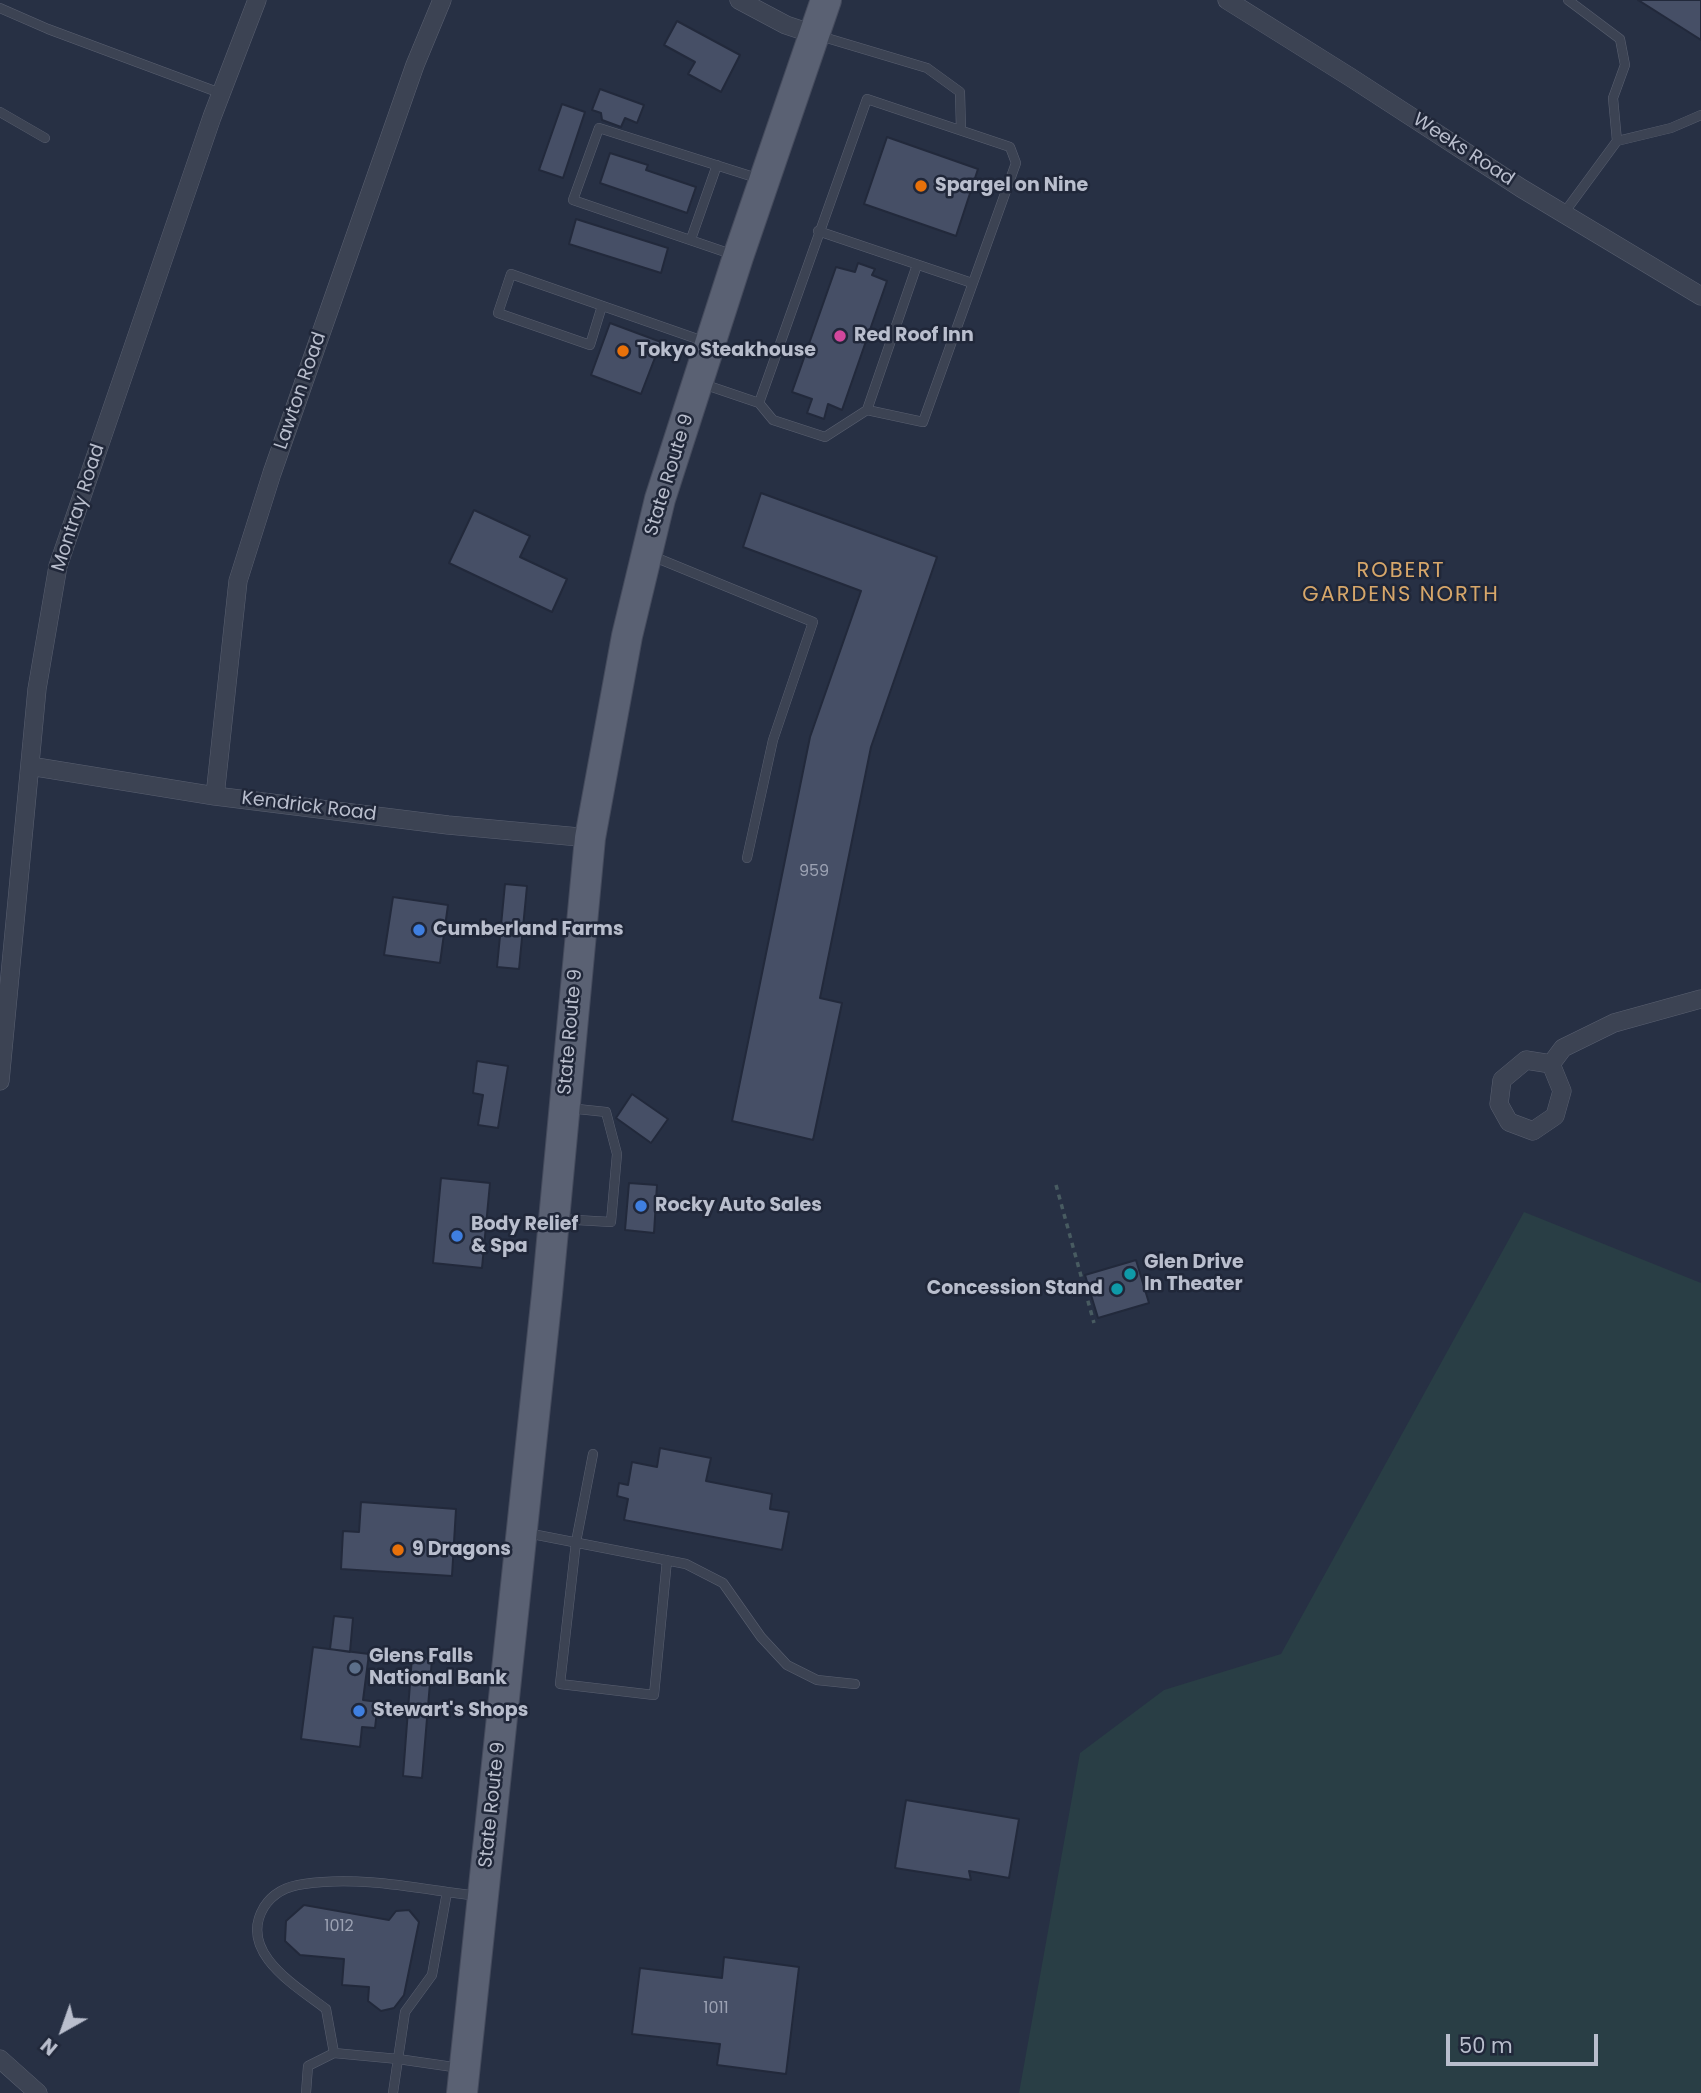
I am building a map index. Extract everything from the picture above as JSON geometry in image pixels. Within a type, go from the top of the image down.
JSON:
[{"type":"main road","name":"State Route 9","points":[[463,2081],[554,1219],[590,838],[626,636],[660,499],[825,0]]},
{"type":"street","name":"Montray Road","points":[[0,1081],[37,689],[58,566],[220,93],[257,0]]},
{"type":"street","name":"Lawton Road","points":[[215,796],[238,581],[276,459],[415,65],[442,0]]},
{"type":"street","points":[[739,0],[786,25],[813,34]]},
{"type":"street","name":"Weeks Road","points":[[1227,0],[1564,214],[1701,296]]},
{"type":"street","name":"Kendrick Road","points":[[30,766],[215,796],[448,825],[590,838]]},
{"type":"street","points":[[1551,1064],[1563,1048],[1614,1023],[1701,999]]},
{"type":"street","points":[[0,2059],[38,2093]]},
{"type":"lane","points":[[1568,0],[1620,39],[1625,65],[1613,98],[1617,141]]},
{"type":"lane","points":[[0,8],[48,29],[220,93]]},
{"type":"lane","points":[[813,34],[926,68],[960,92],[961,130]]},
{"type":"lane","points":[[759,403],[867,99],[1010,147],[1016,163],[923,422],[867,410]]},
{"type":"lane","points":[[0,112],[45,138]]},
{"type":"lane","points":[[1564,214],[1617,141],[1671,128],[1701,115]]},
{"type":"lane","points":[[738,257],[573,200],[599,128],[765,181]]},
{"type":"lane","points":[[691,239],[717,165]]},
{"type":"lane","points":[[818,231],[972,283]]},
{"type":"lane","points":[[698,382],[759,403],[773,420],[825,438],[867,410],[917,265]]},
{"type":"lane","points":[[602,306],[590,345],[498,313],[511,274],[711,343]]},
{"type":"lane","points":[[647,554],[813,622],[773,740],[747,858]]},
{"type":"lane","points":[[554,1219],[611,1222],[616,1168],[617,1154],[606,1112],[564,1108]]},
{"type":"lane","points":[[593,1454],[576,1542],[560,1684],[653,1695],[667,1560]]},
{"type":"lane","points":[[522,1532],[687,1563],[723,1583],[761,1637],[787,1665],[817,1679],[855,1684]]},
{"type":"lane","points":[[334,2053],[326,2009],[286,1979],[272,1964],[256,1939],[258,1920],[265,1905],[277,1892],[301,1884],[360,1880],[483,1896]]},
{"type":"lane","points":[[393,2093],[405,2012],[432,1975],[447,1892]]},
{"type":"lane","points":[[306,2093],[308,2066],[334,2053],[398,2059],[463,2081]]},
{"type":"path","points":[[1056,1185],[1094,1323]]},
{"type":"shaded area","points":[[1524,1212],[1701,1283],[1701,2093],[1019,2093],[1080,1753],[1164,1690],[1281,1654]]},
{"type":"building","points":[[1638,0],[1701,0],[1701,40],[1687,31]]},
{"type":"building","points":[[677,21],[740,55],[721,92],[688,74],[695,62],[664,45]]},
{"type":"building","points":[[600,89],[644,105],[637,123],[625,118],[621,127],[602,120],[601,113],[592,110]]},
{"type":"building","points":[[562,104],[585,112],[563,178],[539,170]]},
{"type":"building","name":"Spargel on Nine","points":[[887,137],[978,169],[956,236],[864,204]]},
{"type":"building","points":[[610,153],[648,165],[646,170],[696,187],[687,213],[600,183]]},
{"type":"building","points":[[576,219],[668,248],[661,273],[569,244]]},
{"type":"building","name":"Red Roof Inn","points":[[858,263],[875,269],[872,275],[887,281],[842,410],[828,404],[824,419],[807,413],[812,399],[792,392],[836,267],[855,272]]},
{"type":"building","points":[[610,323],[661,342],[641,394],[591,375]]},
{"type":"building","points":[[761,493],[937,557],[871,747],[820,998],[842,1003],[813,1140],[732,1121],[810,737],[861,591],[743,547]]},
{"type":"building","points":[[474,510],[530,536],[520,557],[567,579],[552,612],[449,563]]},
{"type":"building","name":"Cumberland Farms","points":[[505,884],[527,886],[519,969],[497,967]]},
{"type":"building","points":[[393,897],[448,905],[440,963],[384,955]]},
{"type":"building","points":[[477,1061],[508,1066],[498,1128],[478,1125],[483,1095],[473,1093]]},
{"type":"building","points":[[632,1094],[668,1119],[651,1143],[616,1118]]},
{"type":"building","points":[[441,1178],[490,1183],[482,1268],[433,1263]]},
{"type":"building","points":[[629,1183],[657,1185],[654,1233],[625,1230]]},
{"type":"building","name":"Concession Stand","points":[[1136,1260],[1149,1303],[1098,1318],[1085,1275]]},
{"type":"building","points":[[660,1448],[711,1458],[706,1481],[772,1494],[770,1509],[789,1512],[782,1550],[624,1520],[628,1499],[617,1496],[619,1483],[628,1485],[632,1462],[657,1467]]},
{"type":"building","name":"9 Dragons","points":[[361,1502],[456,1509],[452,1576],[341,1569],[343,1531],[359,1532]]},
{"type":"building","points":[[334,1616],[353,1618],[350,1652],[330,1649]]},
{"type":"building","points":[[313,1647],[369,1654],[363,1700],[378,1702],[375,1728],[362,1727],[360,1747],[301,1739]]},
{"type":"building","points":[[412,1657],[432,1659],[422,1778],[403,1776]]},
{"type":"building","points":[[906,1800],[1019,1819],[1009,1878],[969,1871],[971,1880],[895,1868]]},
{"type":"building","points":[[304,1905],[389,1920],[396,1911],[409,1910],[419,1922],[404,1995],[394,2008],[381,2011],[368,2001],[369,1987],[342,1985],[344,1959],[300,1955],[285,1941],[286,1921]]},
{"type":"building","points":[[724,1957],[799,1967],[786,2074],[717,2065],[720,2044],[632,2034],[640,1968],[722,1978]]},
{"type":"place","name":"Spargel on Nine","points":[[921,186]]},
{"type":"place","name":"Red Roof Inn","points":[[840,336]]},
{"type":"place","name":"Tokyo Steakhouse","points":[[623,351]]},
{"type":"place","name":"Cumberland Farms","points":[[419,930]]},
{"type":"place","name":"Rocky Auto Sales","points":[[641,1206]]},
{"type":"place","name":"Body Relief & Spa","points":[[457,1236]]},
{"type":"place","name":"Glen Drive In Theater","points":[[1130,1274]]},
{"type":"place","name":"Concession Stand","points":[[1117,1289]]},
{"type":"place","name":"9 Dragons","points":[[398,1550]]},
{"type":"place","name":"Glens Falls National Bank","points":[[355,1668]]},
{"type":"place","name":"Stewart's Shops","points":[[359,1711]]},
{"type":"district","name":"ROBERT GARDENS NORTH","points":[[1401,584]]}]
